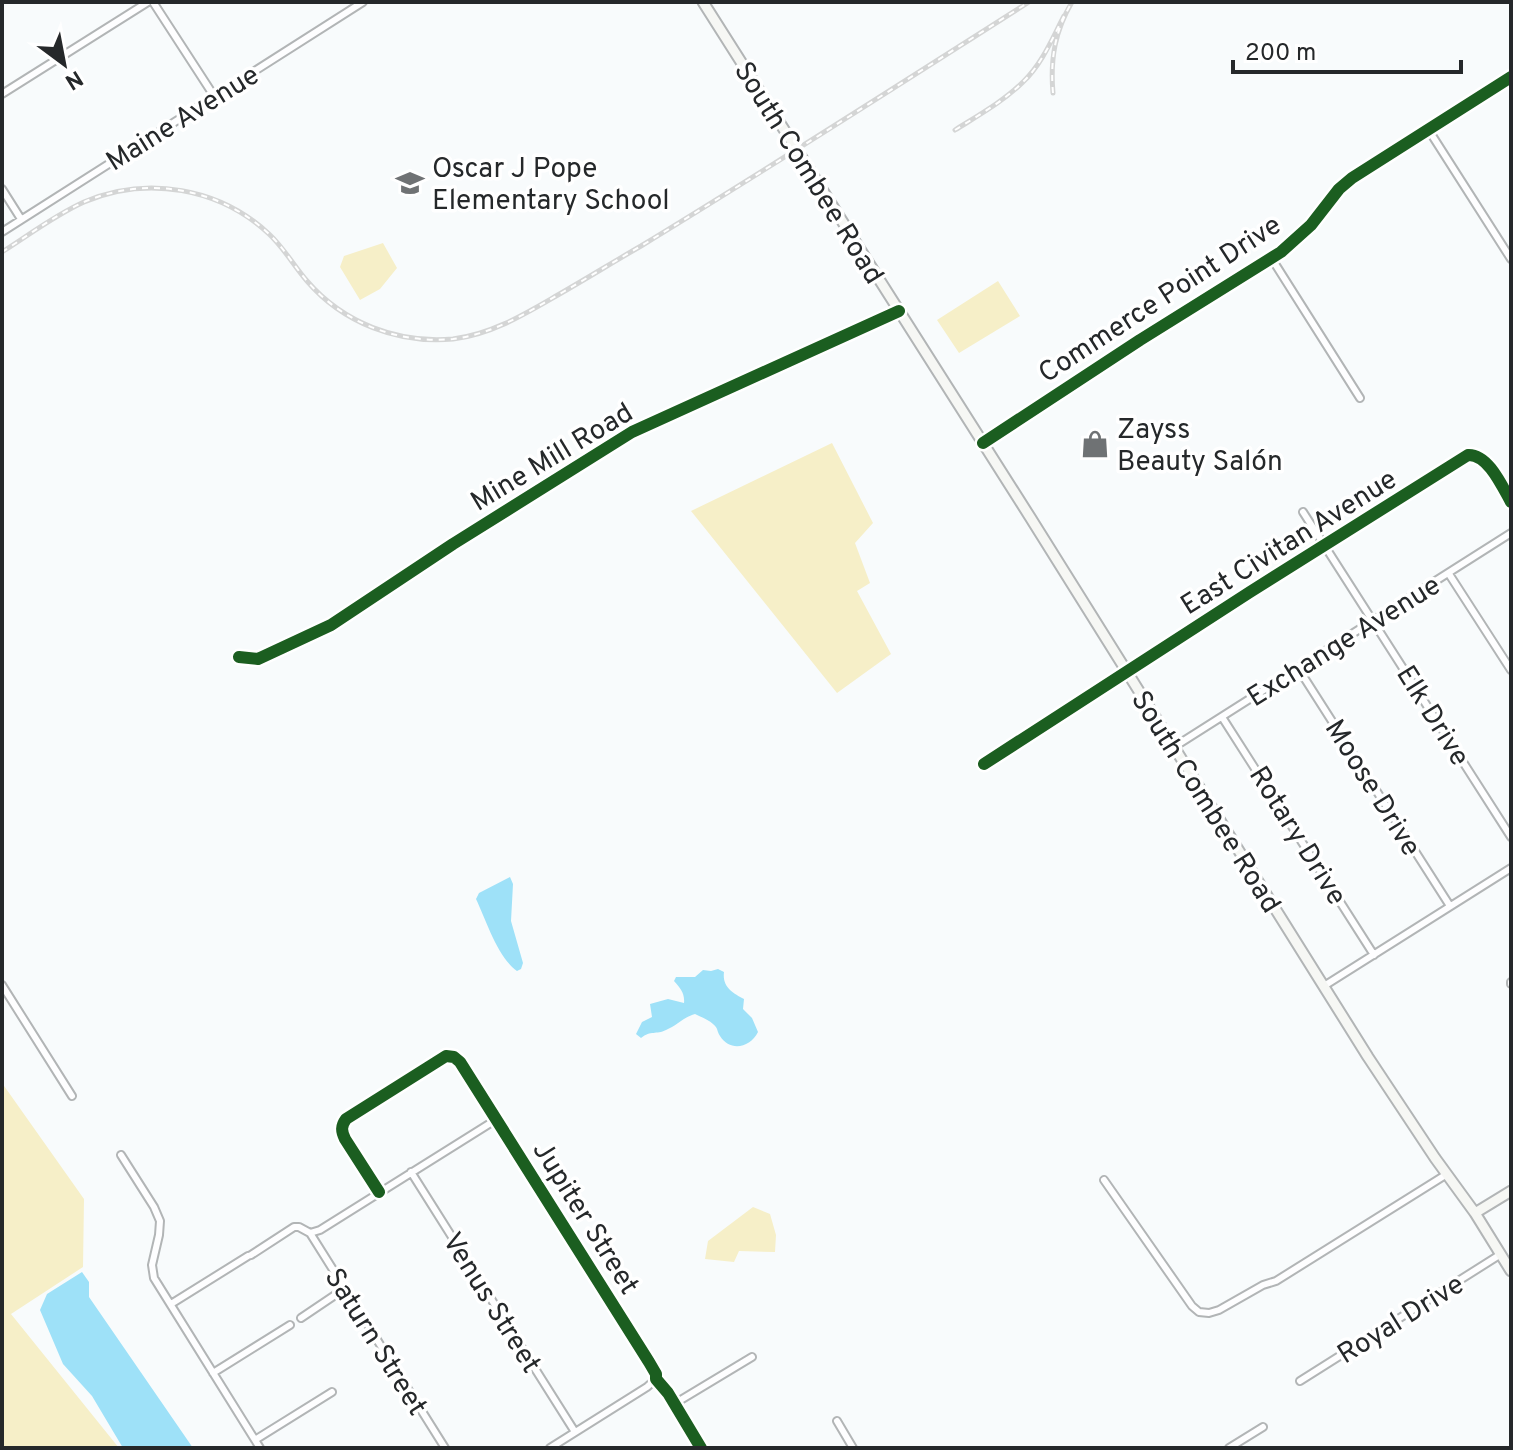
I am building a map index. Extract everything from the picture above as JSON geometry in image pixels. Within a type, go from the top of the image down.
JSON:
[{"type":"main road","name":"South Combee Road","points":[[703,2],[1372,1064],[1475,1213],[1511,1271]]},
{"type":"main road","name":"Commerce Point Drive","points":[[983,443],[1140,340],[1272,259],[1311,225],[1339,189],[1352,178],[1511,77]]},
{"type":"main road","points":[[1475,1213],[1511,1191]]},
{"type":"street","points":[[2,94],[151,2],[214,96]]},
{"type":"street","name":"Maine Avenue","points":[[2,232],[363,2]]},
{"type":"street","points":[[1428,129],[1511,259]]},
{"type":"street","points":[[2,189],[21,219]]},
{"type":"street","points":[[1272,259],[1360,398]]},
{"type":"street","name":"Mine Mill Road","points":[[239,657],[258,659],[331,625],[632,432],[899,311]]},
{"type":"street","name":"East Civitan Avenue","points":[[984,764],[1468,455],[1477,455],[1484,460],[1511,502]]},
{"type":"street","name":"Elk Drive","points":[[1303,512],[1511,837]]},
{"type":"street","name":"Exchange Avenue","points":[[1174,747],[1511,533]]},
{"type":"street","points":[[1449,574],[1511,670]]},
{"type":"street","name":"Moose Drive","points":[[1298,668],[1450,906]]},
{"type":"street","name":"Rotary Drive","points":[[1222,717],[1374,955]]},
{"type":"street","points":[[1324,986],[1511,868]]},
{"type":"street","points":[[2,985],[72,1096]]},
{"type":"street","name":"Jupiter Street","points":[[379,1192],[345,1139],[342,1125],[346,1119],[446,1056],[454,1057],[497,1119],[701,1448]]},
{"type":"street","points":[[171,1304],[294,1227],[310,1233],[320,1230],[497,1119]]},
{"type":"street","points":[[121,1155],[160,1221],[152,1265],[154,1278],[260,1448]]},
{"type":"street","name":"Venus Street","points":[[411,1172],[575,1432]]},
{"type":"street","points":[[1104,1180],[1192,1306],[1199,1312],[1209,1313],[1276,1281],[1447,1174]]},
{"type":"street","name":"Saturn Street","points":[[310,1233],[445,1448]]},
{"type":"street","name":"Royal Drive","points":[[1300,1381],[1501,1254]]},
{"type":"street","points":[[301,1318],[344,1289]]},
{"type":"street","points":[[213,1373],[290,1325]]},
{"type":"street","points":[[674,1404],[752,1357]]},
{"type":"street","points":[[550,1448],[656,1379]]},
{"type":"street","points":[[255,1440],[332,1392]]},
{"type":"street","points":[[837,1421],[853,1448]]},
{"type":"street","points":[[1229,1448],[1263,1427]]},
{"type":"shaded area","points":[[383,243],[397,268],[380,289],[360,300],[340,267],[344,256]]},
{"type":"shaded area","points":[[998,281],[1020,316],[959,353],[937,320]]},
{"type":"shaded area","points":[[832,443],[873,523],[855,543],[870,583],[857,591],[891,654],[837,693],[691,511]]},
{"type":"shaded area","points":[[2,1083],[84,1199],[83,1267],[11,1314],[119,1448],[2,1448]]},
{"type":"shaded area","points":[[753,1207],[770,1214],[776,1235],[775,1252],[739,1251],[734,1262],[705,1259],[708,1241]]},
{"type":"water","points":[[510,877],[513,884],[511,921],[523,963],[517,971],[498,948],[476,899],[479,893]]},
{"type":"water","points":[[718,969],[724,972],[729,989],[744,999],[743,1009],[752,1018],[758,1032],[750,1042],[740,1046],[729,1044],[713,1024],[695,1014],[662,1031],[641,1038],[636,1034],[642,1022],[652,1017],[650,1004],[668,999],[684,1003],[683,993],[674,981],[676,977],[695,977],[703,970]]},
{"type":"water","points":[[82,1272],[89,1282],[89,1297],[193,1448],[123,1448],[92,1396],[63,1364],[40,1310],[47,1294]]},
{"type":"railway","points":[[2,252],[84,202],[133,189],[182,191],[206,197],[250,218],[274,239],[321,296],[355,319],[373,328],[412,338],[432,340],[468,336],[524,314],[641,246],[1029,2]]},
{"type":"railway","points":[[1053,93],[1055,46],[1072,2]]},
{"type":"railway","points":[[955,130],[999,102],[1030,75],[1064,16]]},
{"type":"cycle path","points":[[983,443],[1281,252],[1311,225],[1339,189],[1352,178],[1511,77]]},
{"type":"cycle path","points":[[239,657],[258,659],[331,625],[632,432],[899,311]]},
{"type":"cycle path","points":[[984,764],[1468,455],[1488,465],[1511,502]]},
{"type":"cycle path","points":[[379,1192],[345,1139],[342,1129],[344,1122],[446,1056],[454,1057],[460,1062],[701,1448]]},
{"type":"place","name":"Oscar J Pope Elementary School","points":[[410,183]]},
{"type":"place","name":"Zayss Beauty Salón","points":[[1095,444]]}]
